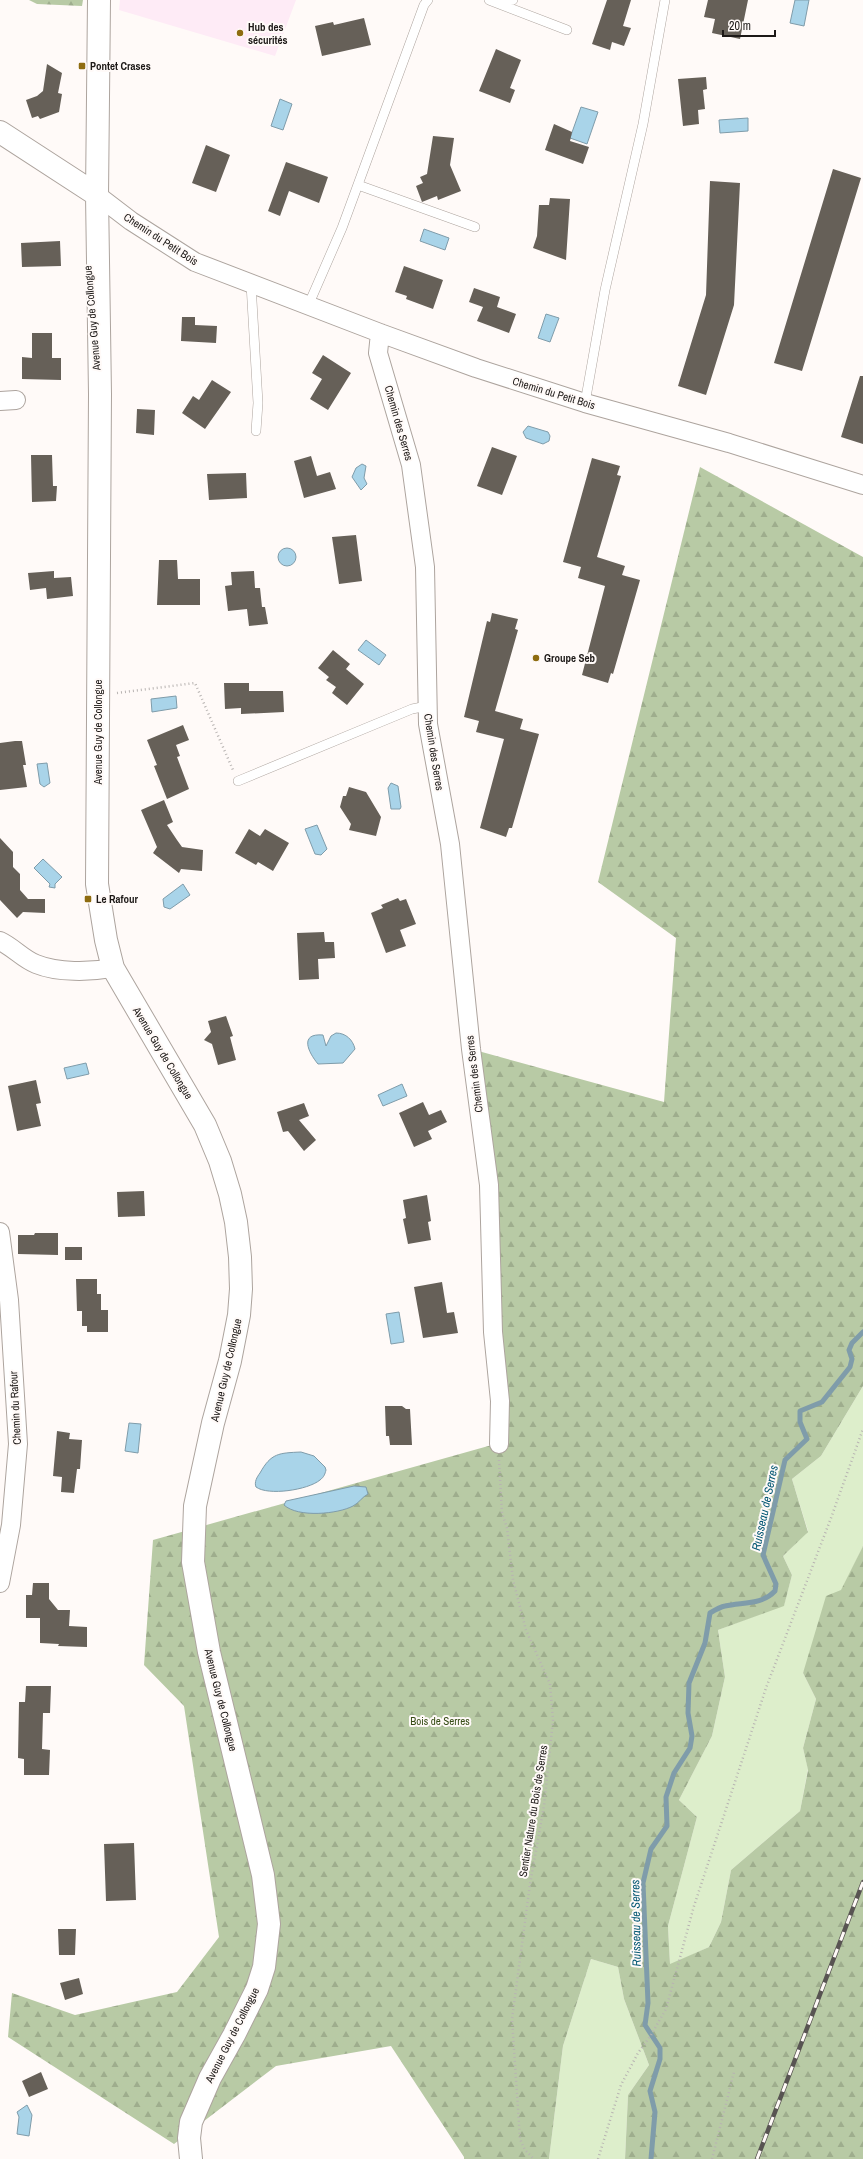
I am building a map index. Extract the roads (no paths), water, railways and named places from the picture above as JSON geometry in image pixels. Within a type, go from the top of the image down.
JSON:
[{"type":"main road","name":"Avenue Guy de Collongue","points":[[99,0],[97,195],[89,227],[86,261],[89,314],[100,394],[97,884],[106,940],[113,968],[206,1125],[220,1161],[230,1194],[236,1222],[240,1257],[241,1289],[239,1315],[230,1361],[211,1430],[195,1506],[193,1562],[209,1652],[262,1868],[269,1924],[264,1967],[257,1989],[210,2078],[191,2122],[189,2138],[191,2159]]},
{"type":"main road","points":[[0,132],[97,195]]},
{"type":"street","name":"Chemin du Petit Bois","points":[[97,195],[131,221],[195,262],[308,306],[476,368],[585,403],[729,443],[863,485]]},
{"type":"street","name":"Chemin des Serres","points":[[380,333],[378,353],[379,360],[391,392],[411,465],[426,568],[427,706],[430,742],[450,844],[471,1049],[489,1185],[493,1332],[500,1401],[499,1444]]},
{"type":"street","points":[[0,941],[36,964],[56,969],[102,970],[113,968]]},
{"type":"street","name":"Chemin du Rafour","points":[[0,1232],[9,1300],[18,1444],[11,1525],[0,1583]]},
{"type":"lane","points":[[308,306],[342,228],[408,47],[424,5],[428,0]]},
{"type":"lane","points":[[489,0],[504,2],[513,0]]},
{"type":"lane","points":[[489,0],[567,30]]},
{"type":"lane","points":[[585,403],[605,290],[643,124],[665,0]]},
{"type":"lane","points":[[358,185],[475,227]]},
{"type":"lane","points":[[251,284],[258,404],[256,431]]},
{"type":"lane","name":"Chemin des Serres","points":[[238,781],[412,709],[427,706]]},
{"type":"water","points":[[795,0],[809,0],[804,26],[790,23]]},
{"type":"water","points":[[280,99],[292,104],[283,130],[271,126]]},
{"type":"water","points":[[581,107],[598,112],[587,144],[570,138]]},
{"type":"water","points":[[748,118],[748,131],[720,133],[719,120]]},
{"type":"water","points":[[424,229],[449,238],[445,250],[420,241]]},
{"type":"water","points":[[546,314],[559,318],[550,342],[538,338]]},
{"type":"water","points":[[528,426],[548,432],[550,436],[549,441],[543,444],[526,438],[523,432]]},
{"type":"water","points":[[362,464],[366,466],[364,478],[367,484],[361,490],[352,477],[356,468]]},
{"type":"water","points":[[283,548],[291,548],[296,553],[294,564],[291,566],[283,566],[278,561],[278,553]]},
{"type":"water","points":[[366,640],[386,655],[379,665],[358,650]]},
{"type":"water","points":[[176,696],[177,708],[152,712],[151,699]]},
{"type":"water","points":[[47,763],[50,783],[44,787],[40,784],[37,764]]},
{"type":"water","points":[[391,783],[398,786],[400,809],[391,809],[388,788]]},
{"type":"water","points":[[317,825],[327,849],[321,855],[315,854],[305,829]]},
{"type":"water","points":[[43,859],[62,877],[55,884],[55,888],[49,887],[50,884],[34,868]]},
{"type":"water","points":[[183,884],[190,895],[170,909],[164,907],[163,899]]},
{"type":"water","points":[[336,1033],[343,1034],[348,1038],[353,1043],[355,1049],[343,1063],[318,1064],[311,1054],[308,1040],[315,1035],[323,1035],[326,1046],[331,1036]]},
{"type":"water","points":[[86,1063],[89,1074],[67,1079],[64,1068]]},
{"type":"water","points":[[402,1084],[407,1096],[383,1106],[378,1095]]},
{"type":"water","points":[[399,1312],[404,1342],[391,1344],[386,1314]]},
{"type":"water","points":[[129,1423],[141,1424],[138,1453],[125,1451]]},
{"type":"water","points":[[301,1452],[314,1456],[325,1467],[325,1474],[320,1480],[307,1487],[288,1491],[269,1491],[256,1487],[255,1483],[257,1478],[268,1461],[276,1455]]},
{"type":"water","points":[[354,1486],[366,1487],[368,1494],[355,1505],[346,1509],[328,1513],[308,1513],[290,1509],[284,1505],[286,1501]]},
{"type":"water","points":[[27,2105],[32,2115],[29,2136],[17,2134],[19,2117],[17,2112]]},
{"type":"waterway","name":"Ruisseau de Serres","points":[[651,2159],[655,2112],[650,2091],[660,2059],[660,2048],[645,2025],[648,2003],[643,1883],[651,1849],[667,1826],[666,1797],[674,1773],[690,1748],[692,1736],[688,1713],[689,1683],[705,1643],[710,1613],[723,1606],[764,1599],[775,1591],[776,1584],[763,1555],[785,1460],[807,1439],[800,1422],[800,1411],[822,1402],[850,1367],[852,1359],[849,1350],[852,1343],[863,1332]]},
{"type":"railway","points":[[757,2159],[863,1882]]},
{"type":"place","name":"Hub des sécurités","points":[[240,33]]},
{"type":"place","name":"Pontet Crases","points":[[82,66]]},
{"type":"place","name":"Groupe Seb","points":[[536,658]]},
{"type":"place","name":"Le Rafour","points":[[88,899]]},
{"type":"park label","name":"Bois de Serres","points":[[440,1721]]}]
